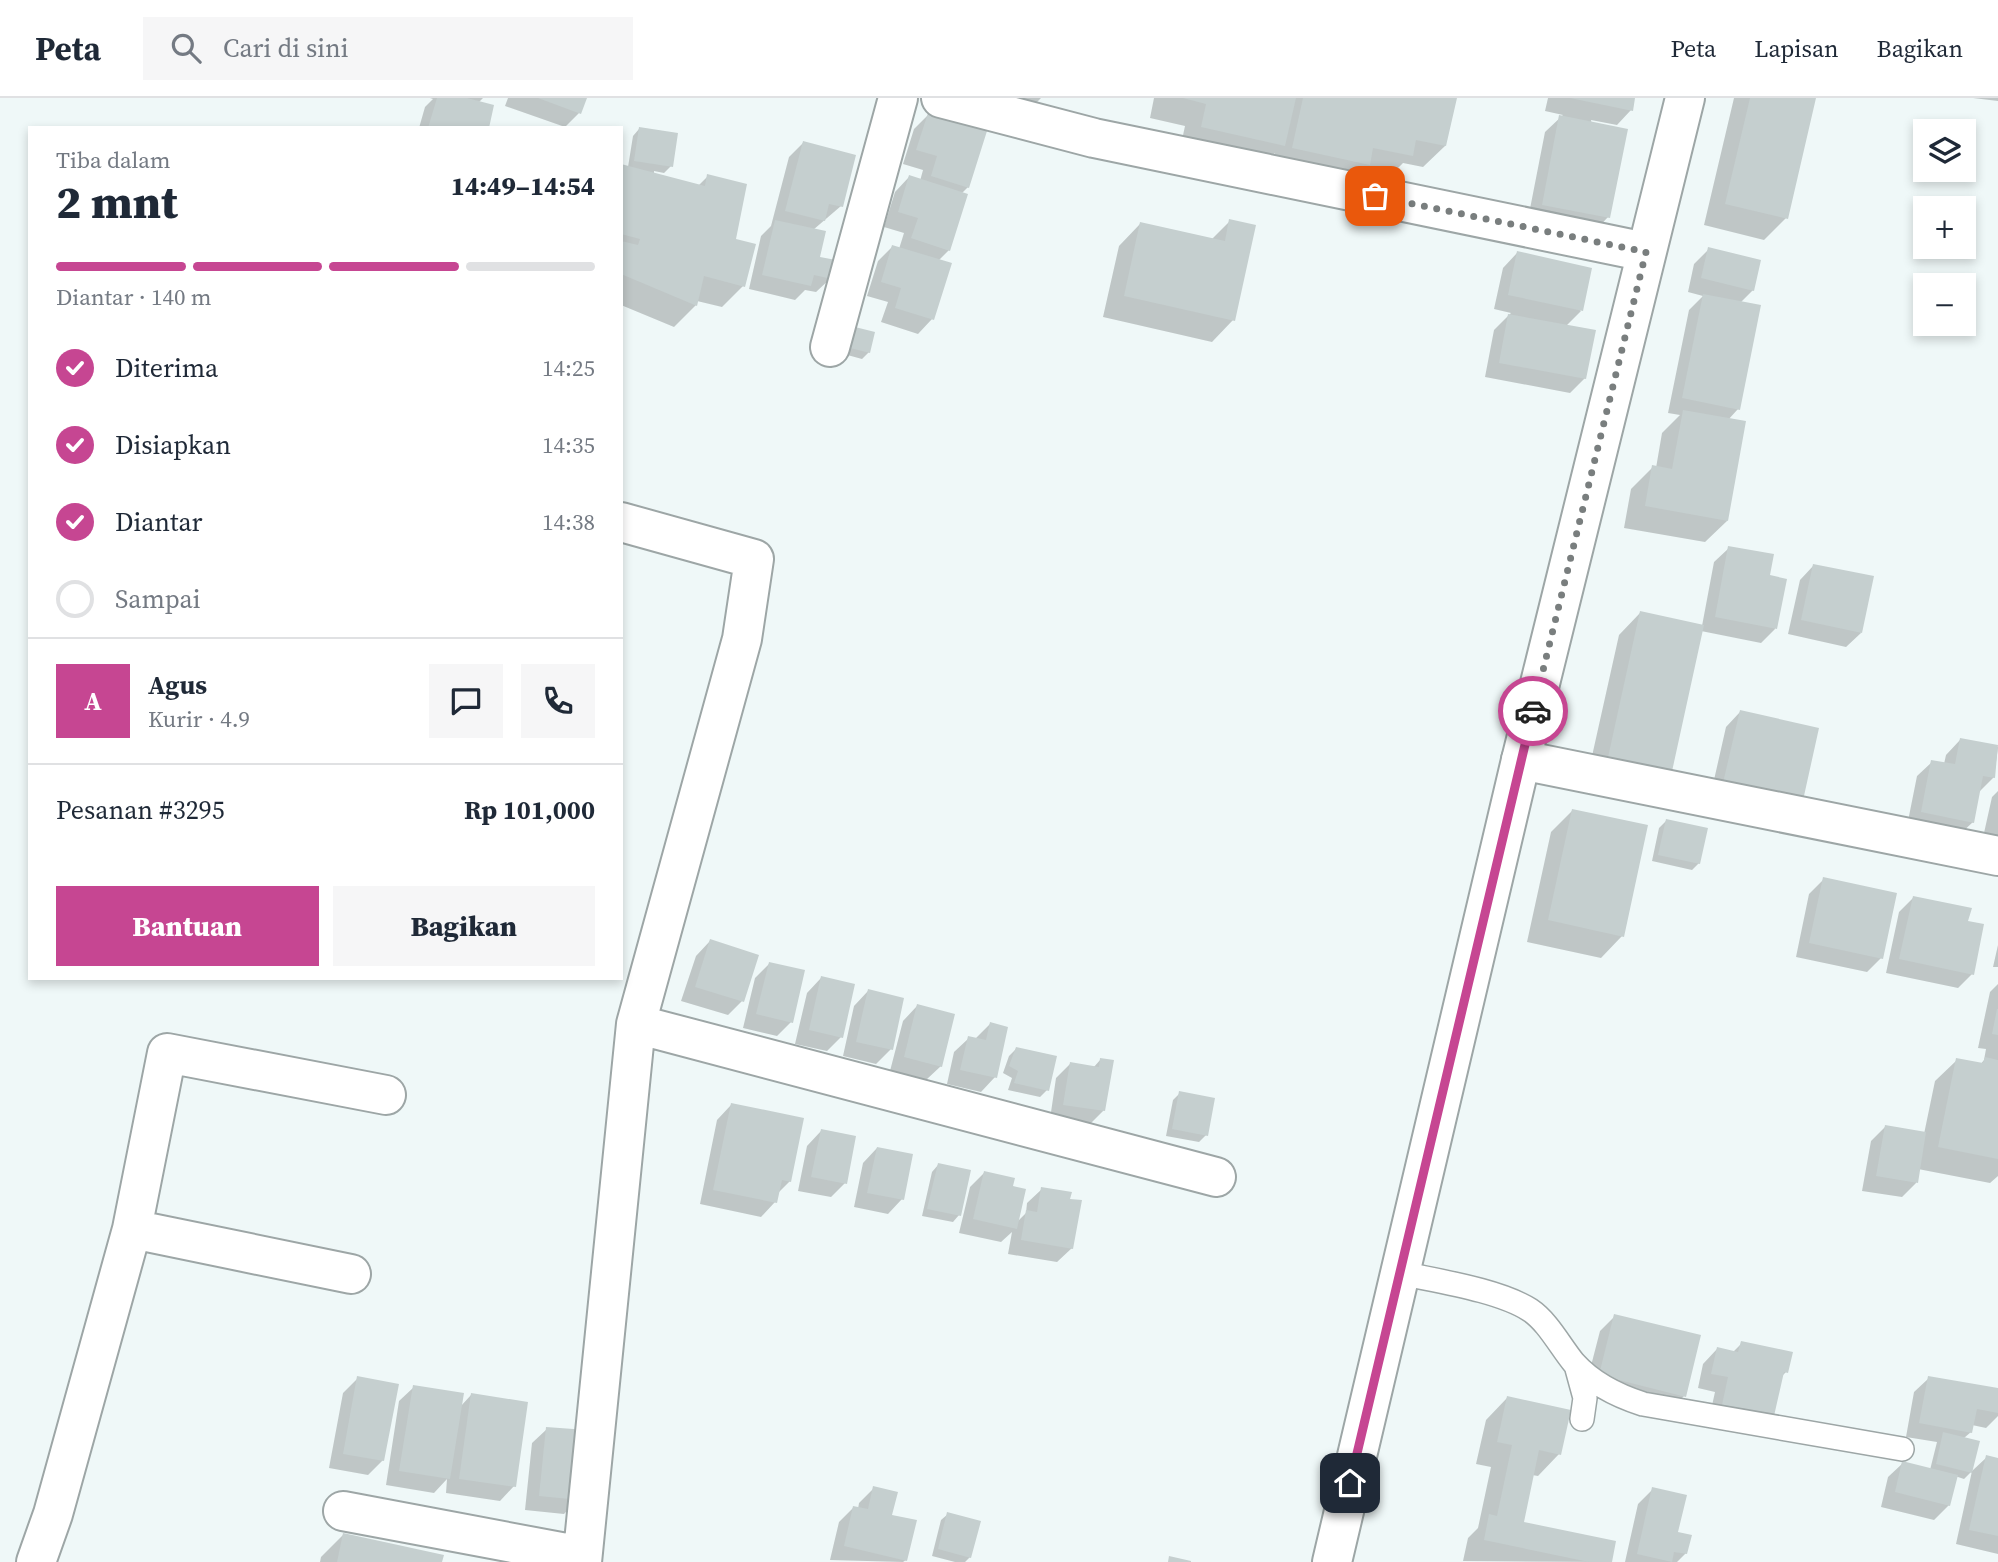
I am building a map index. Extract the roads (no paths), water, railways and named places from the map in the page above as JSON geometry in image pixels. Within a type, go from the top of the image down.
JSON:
[{"type":"street","points":[[830,347],[898,98]]},
{"type":"street","points":[[941,98],[1094,138],[1646,252]]},
{"type":"street","points":[[1332,1562],[1521,760],[1685,98]]},
{"type":"street","points":[[343,1511],[582,1559],[636,1024],[742,639],[754,559],[623,523]]},
{"type":"street","points":[[1521,760],[1998,856]]},
{"type":"street","points":[[636,1024],[1216,1177]]},
{"type":"street","points":[[36,1562],[53,1514],[132,1229],[167,1053],[386,1095]]},
{"type":"street","points":[[132,1229],[351,1274]]},
{"type":"lane","points":[[1401,1273],[1504,1298],[1531,1310],[1576,1365],[1611,1392],[1643,1404],[1902,1448]]},
{"type":"lane","points":[[1576,1365],[1585,1398],[1582,1419]]}]
